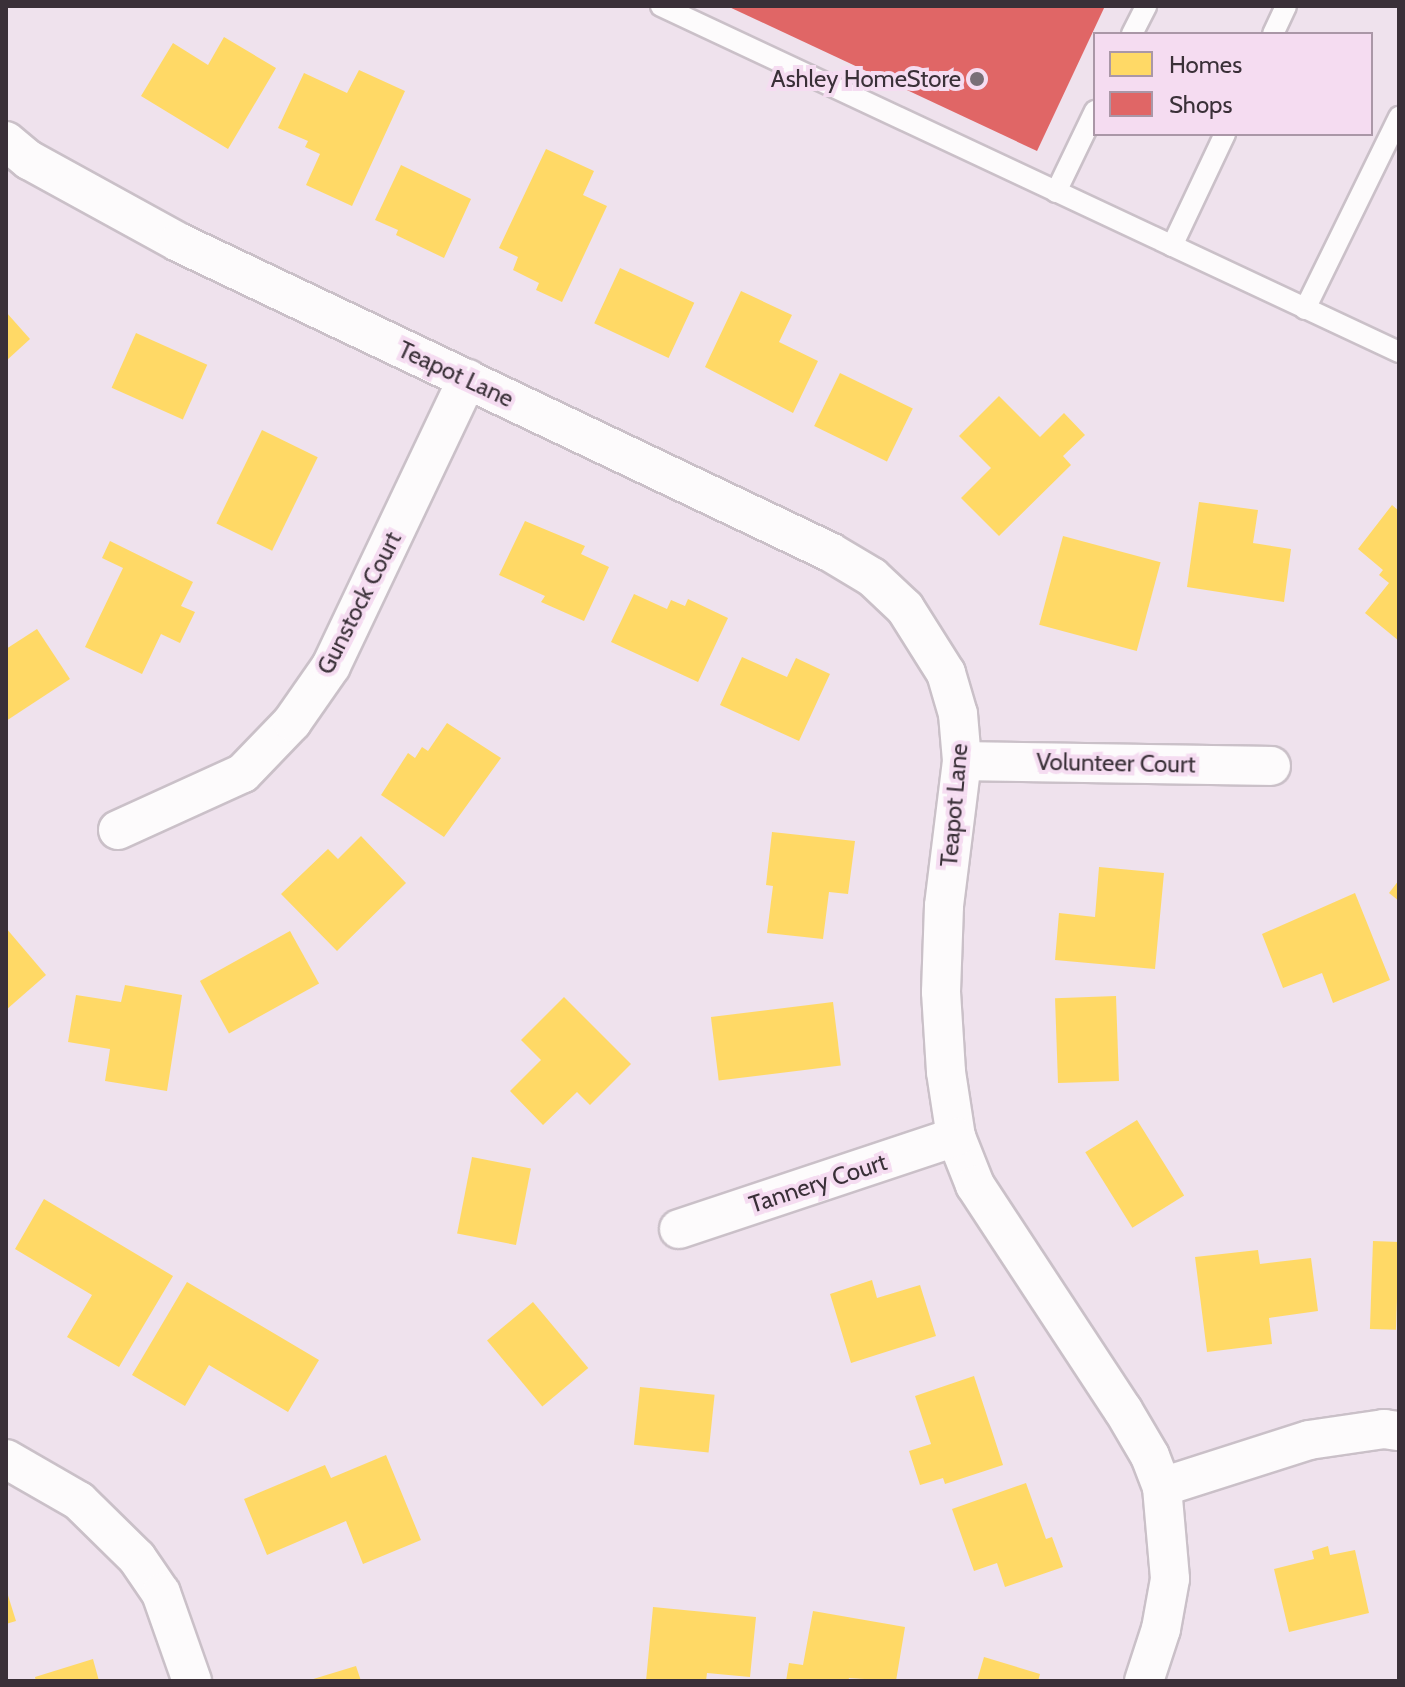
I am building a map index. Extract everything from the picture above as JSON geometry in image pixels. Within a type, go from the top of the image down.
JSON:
[{"type":"street","name":"Teapot Lane","points":[[6,141],[29,160],[178,242],[830,552],[872,577],[905,608],[946,673],[958,714],[962,761],[944,906],[941,992],[946,1072],[956,1137],[975,1185],[1123,1410],[1150,1456],[1162,1487],[1170,1579],[1161,1629],[1144,1681]]},
{"type":"street","name":"Gunstock Court","points":[[118,830],[243,773],[292,722],[331,666],[467,379]]},
{"type":"street","name":"Volunteer Court","points":[[962,761],[1271,766]]},
{"type":"street","name":"Tannery Court","points":[[679,1229],[956,1137]]},
{"type":"street","points":[[1162,1487],[1309,1440],[1384,1429],[1399,1431]]},
{"type":"street","points":[[6,1459],[79,1501],[137,1558],[161,1593],[192,1681]]},
{"type":"lane","points":[[661,6],[1399,352]]},
{"type":"lane","points":[[1133,32],[1146,6]]},
{"type":"lane","points":[[1274,32],[1286,6]]},
{"type":"lane","points":[[1056,192],[1093,115]]},
{"type":"lane","points":[[1305,309],[1399,117]]},
{"type":"lane","points":[[1172,246],[1224,136]]},
{"type":"building: Homes","points":[[224,37],[276,68],[228,149],[141,96],[173,43],[208,65]]},
{"type":"building: Homes","points":[[359,70],[405,91],[352,206],[306,185],[320,154],[305,147],[308,141],[278,128],[304,73],[347,93]]},
{"type":"building: Homes","points":[[546,149],[594,171],[583,195],[607,206],[562,302],[536,290],[539,283],[513,270],[518,257],[499,248]]},
{"type":"building: Homes","points":[[401,165],[471,199],[444,258],[396,235],[398,230],[375,220]]},
{"type":"building: Homes","points":[[620,268],[694,303],[669,358],[594,323]]},
{"type":"building: Homes","points":[[741,291],[792,315],[779,342],[818,361],[793,413],[705,367]]},
{"type":"building: Homes","points":[[6,312],[30,339],[6,361]]},
{"type":"building: Homes","points":[[136,333],[207,365],[183,420],[112,388]]},
{"type":"building: Homes","points":[[840,373],[913,409],[887,462],[814,426]]},
{"type":"building: Homes","points":[[999,396],[1040,437],[1064,413],[1085,435],[1063,456],[1071,465],[999,536],[961,498],[991,468],[959,436]]},
{"type":"building: Homes","points":[[262,430],[318,457],[272,551],[216,523]]},
{"type":"building: Homes","points":[[1199,502],[1258,510],[1253,543],[1291,549],[1284,602],[1187,587]]},
{"type":"building: Homes","points":[[1392,505],[1399,511],[1399,641],[1365,613],[1389,583],[1379,575],[1383,570],[1358,549]]},
{"type":"building: Homes","points":[[525,521],[585,546],[581,554],[609,567],[584,621],[541,602],[545,596],[499,575]]},
{"type":"building: Homes","points":[[1063,536],[1161,562],[1137,651],[1039,625]]},
{"type":"building: Homes","points":[[110,541],[193,582],[181,606],[195,612],[180,643],[161,634],[142,674],[85,647],[123,568],[102,558]]},
{"type":"building: Homes","points":[[634,594],[667,609],[671,600],[685,606],[688,599],[728,618],[698,682],[611,642]]},
{"type":"building: Homes","points":[[37,629],[70,679],[6,721],[6,649]]},
{"type":"building: Homes","points":[[742,657],[787,677],[796,658],[830,674],[799,741],[720,705]]},
{"type":"building: Homes","points":[[447,723],[501,758],[444,837],[381,795],[408,753],[415,758],[422,747],[428,751]]},
{"type":"building: Homes","points":[[772,832],[855,841],[848,894],[829,892],[823,939],[767,933],[773,886],[766,885]]},
{"type":"building: Homes","points":[[361,836],[406,883],[337,951],[281,894],[328,849],[338,859]]},
{"type":"building: Homes","points":[[1099,867],[1164,873],[1155,969],[1055,960],[1059,913],[1095,917]]},
{"type":"building: Homes","points":[[1399,880],[1399,901],[1389,893]]},
{"type":"building: Homes","points":[[1355,893],[1390,980],[1333,1003],[1322,973],[1283,988],[1262,934]]},
{"type":"building: Homes","points":[[6,928],[46,975],[6,1010]]},
{"type":"building: Homes","points":[[290,931],[319,983],[229,1033],[200,981]]},
{"type":"building: Homes","points":[[125,985],[182,995],[167,1091],[105,1081],[110,1049],[68,1042],[76,995],[121,1002]]},
{"type":"building: Homes","points":[[1116,996],[1119,1081],[1058,1083],[1055,998]]},
{"type":"building: Homes","points":[[564,997],[631,1064],[590,1105],[577,1092],[543,1125],[510,1091],[541,1060],[521,1040]]},
{"type":"building: Homes","points":[[833,1002],[841,1066],[719,1081],[711,1017]]},
{"type":"building: Homes","points":[[1137,1120],[1184,1195],[1132,1228],[1085,1152]]},
{"type":"building: Homes","points":[[472,1157],[531,1168],[516,1245],[457,1234]]},
{"type":"building: Homes","points":[[44,1199],[173,1276],[119,1367],[67,1337],[92,1295],[15,1249]]},
{"type":"building: Homes","points":[[1373,1241],[1399,1242],[1396,1330],[1370,1329]]},
{"type":"building: Homes","points":[[1258,1250],[1260,1264],[1311,1258],[1318,1311],[1269,1318],[1272,1344],[1207,1352],[1195,1257]]},
{"type":"building: Homes","points":[[872,1280],[877,1298],[920,1285],[936,1336],[851,1363],[830,1294]]},
{"type":"building: Homes","points":[[187,1282],[319,1360],[288,1412],[209,1365],[185,1406],[132,1375]]},
{"type":"building: Homes","points":[[533,1302],[588,1368],[542,1406],[487,1341]]},
{"type":"building: Homes","points":[[974,1376],[1003,1465],[945,1484],[943,1478],[920,1485],[909,1451],[931,1444],[915,1396]]},
{"type":"building: Homes","points":[[640,1387],[715,1395],[709,1453],[634,1445]]},
{"type":"building: Homes","points":[[386,1455],[421,1540],[363,1564],[346,1521],[267,1555],[244,1499],[325,1465],[331,1478]]},
{"type":"building: Homes","points":[[1026,1483],[1046,1539],[1052,1537],[1063,1567],[1005,1587],[997,1563],[974,1571],[952,1509]]},
{"type":"building: Homes","points":[[1328,1546],[1330,1555],[1355,1550],[1369,1613],[1289,1632],[1274,1569],[1314,1559],[1312,1551]]},
{"type":"building: Homes","points":[[6,1589],[16,1621],[6,1624]]},
{"type":"building: Homes","points":[[653,1607],[756,1617],[750,1677],[707,1673],[706,1681],[646,1681]]},
{"type":"building: Homes","points":[[813,1611],[905,1627],[896,1681],[849,1678],[848,1681],[786,1681],[789,1663],[803,1665]]},
{"type":"building: Homes","points":[[984,1657],[1040,1674],[1038,1681],[977,1681]]},
{"type":"building: Homes","points":[[93,1659],[99,1681],[36,1681],[35,1677]]},
{"type":"building: Homes","points":[[356,1666],[361,1681],[310,1681],[310,1680]]},
{"type":"building: Shops","name":"Ashley HomeStore","points":[[727,6],[1105,6],[1037,151]]},
{"type":"place","name":"Ashley HomeStore","points":[[977,79]]}]
